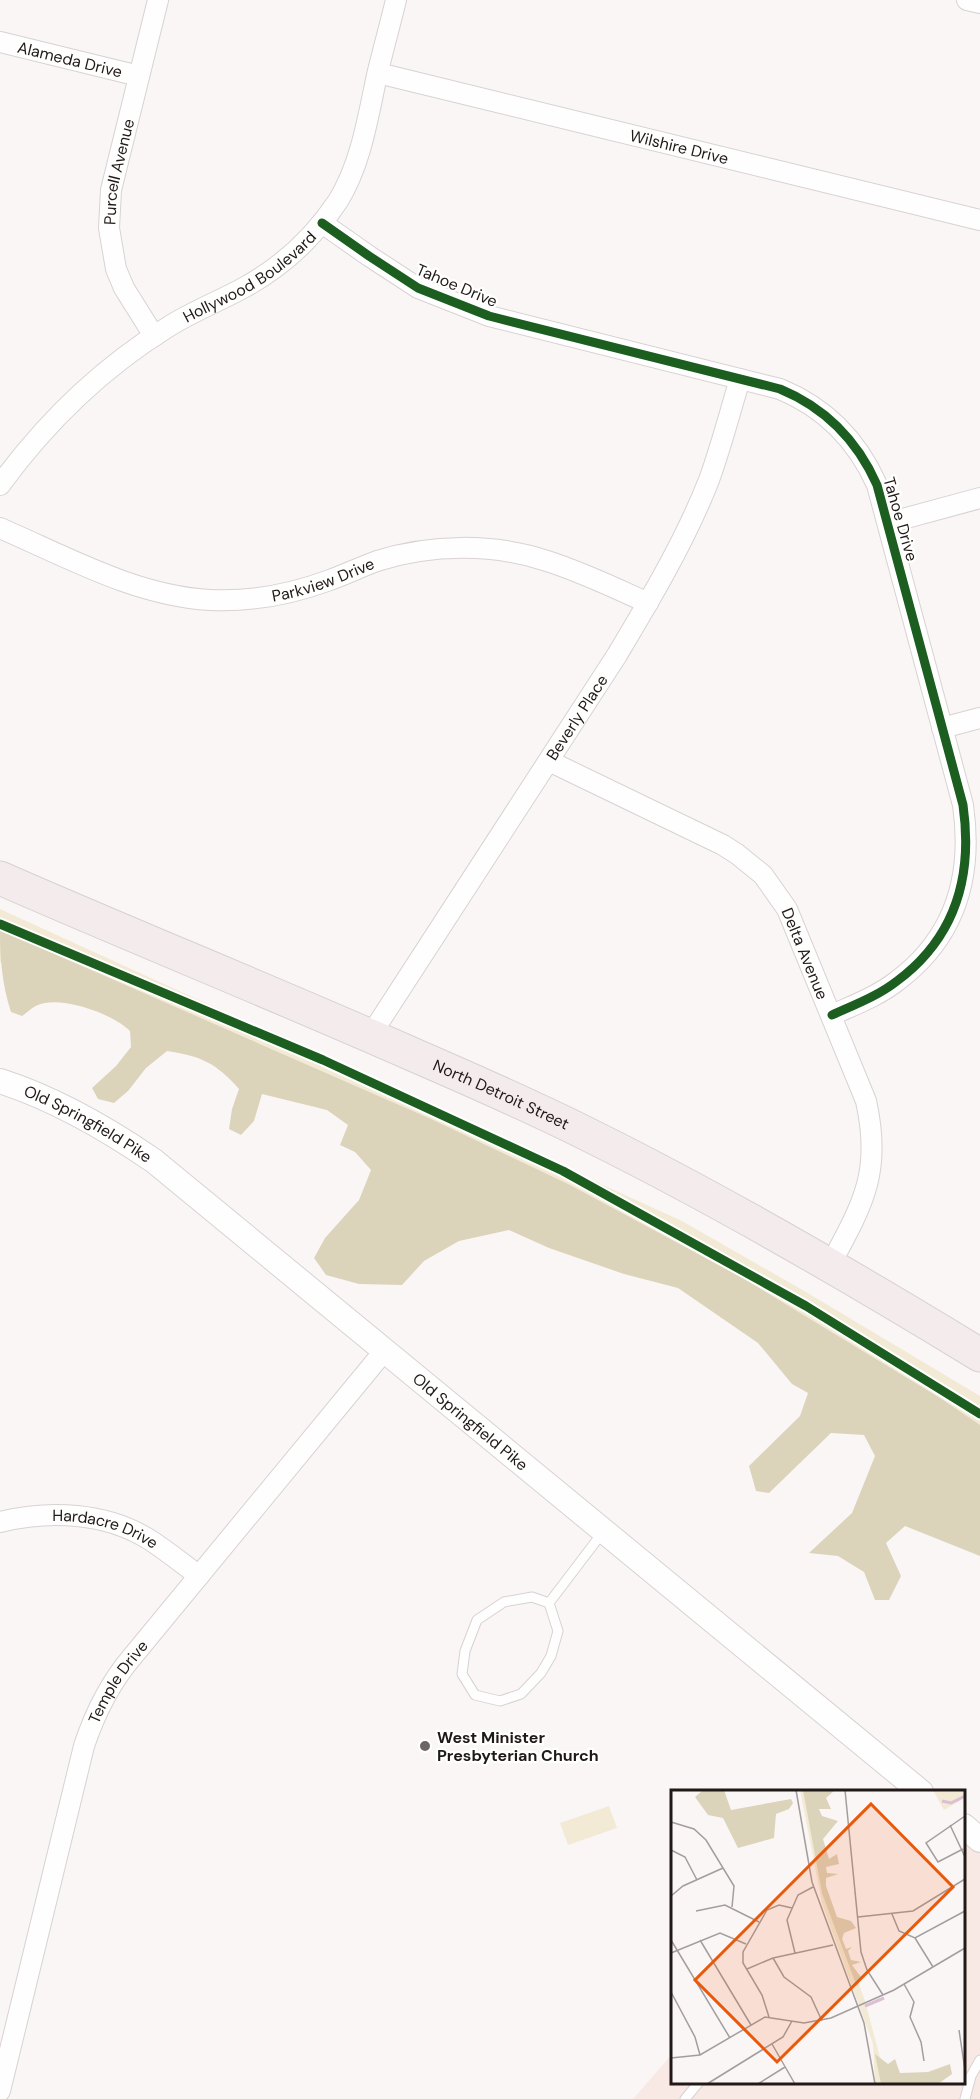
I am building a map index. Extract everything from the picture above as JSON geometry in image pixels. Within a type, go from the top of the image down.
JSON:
[{"type":"highway","name":"North Detroit Street","points":[[0,878],[512,1098],[593,1137],[830,1265],[980,1355]]},
{"type":"street","name":"Purcell Avenue","points":[[154,336],[124,288],[116,269],[109,228],[111,190],[158,0]]},
{"type":"street","name":"Hollywood Boulevard","points":[[0,485],[30,446],[74,400],[121,359],[194,312],[245,288],[267,274],[296,251],[322,223],[351,176],[369,115],[396,0]]},
{"type":"street","points":[[968,0],[980,3]]},
{"type":"street","name":"Alameda Drive","points":[[0,42],[139,76]]},
{"type":"street","name":"Wilshire Drive","points":[[378,73],[980,220]]},
{"type":"street","name":"Tahoe Drive","points":[[322,223],[418,288],[489,316],[795,395],[817,408],[855,443],[877,485],[888,523],[963,805],[967,830],[965,869],[956,904],[938,938],[911,970],[877,994],[832,1015]]},
{"type":"street","name":"Beverly Place","points":[[370,1036],[617,655],[648,603],[684,534],[709,479],[740,379]]},
{"type":"street","points":[[888,523],[980,498]]},
{"type":"street","name":"Parkview Drive","points":[[0,528],[119,579],[187,598],[231,600],[277,595],[330,580],[380,560],[414,552],[469,548],[507,551],[545,560],[648,603]]},
{"type":"street","points":[[942,728],[980,718]]},
{"type":"street","name":"Delta Avenue","points":[[549,760],[723,845],[753,866],[772,886],[787,909],[866,1101],[872,1125],[873,1146],[864,1200],[830,1265]]},
{"type":"street","name":"Old Springfield Pike","points":[[0,1081],[39,1095],[75,1112],[154,1161],[920,1790]]},
{"type":"street","name":"Temple Drive","points":[[0,2091],[84,1746],[94,1717],[108,1690],[125,1665],[385,1350]]},
{"type":"street","name":"Hardacre Drive","points":[[0,1522],[42,1515],[95,1519],[131,1530],[149,1539],[199,1576]]},
{"type":"street","points":[[965,1828],[980,1840]]},
{"type":"lane","points":[[549,1603],[604,1530]]},
{"type":"lane","points":[[531,1598],[549,1603],[558,1631],[551,1656],[541,1673],[521,1694],[500,1701],[475,1695],[462,1674],[465,1652],[477,1620],[504,1602],[531,1598]]},
{"type":"lane","points":[[965,2099],[971,2076],[980,2060]]},
{"type":"lane","points":[[685,2099],[697,2084]]},
{"type":"shaded area","points":[[0,909],[682,1221],[980,1396],[980,1456],[565,1217],[0,962]]},
{"type":"shaded area","points":[[0,930],[431,1119],[568,1184],[741,1277],[940,1398],[980,1425],[980,1556],[905,1526],[886,1543],[901,1576],[889,1600],[875,1600],[864,1572],[838,1556],[809,1553],[852,1513],[875,1456],[864,1435],[831,1433],[769,1493],[756,1491],[749,1466],[800,1416],[808,1393],[792,1384],[758,1343],[678,1288],[624,1274],[549,1248],[509,1230],[459,1241],[424,1261],[402,1285],[359,1284],[326,1275],[314,1258],[325,1238],[359,1200],[371,1170],[355,1152],[340,1145],[348,1125],[327,1110],[262,1094],[254,1121],[241,1135],[229,1129],[232,1109],[239,1089],[223,1073],[207,1062],[189,1055],[167,1051],[146,1068],[128,1091],[114,1103],[98,1099],[92,1088],[116,1066],[131,1047],[130,1031],[112,1018],[73,1004],[48,1003],[36,1006],[22,1016],[11,1012],[2,971]]},
{"type":"shaded area","points":[[609,1806],[617,1828],[568,1845],[560,1823]]},
{"type":"shaded area","points":[[965,1827],[980,1840],[980,2099],[633,2099],[671,2055],[671,2084],[965,2084]]},
{"type":"cycle path","points":[[322,223],[418,288],[489,316],[780,389],[826,416],[850,440],[860,454],[877,485],[963,805],[965,856],[956,903],[934,945],[917,964],[890,986],[832,1015]]},
{"type":"cycle path","points":[[0,924],[323,1060],[563,1171],[806,1306],[980,1414]]},
{"type":"place","name":"West Minister Presbyterian Church","points":[[425,1746]]}]
